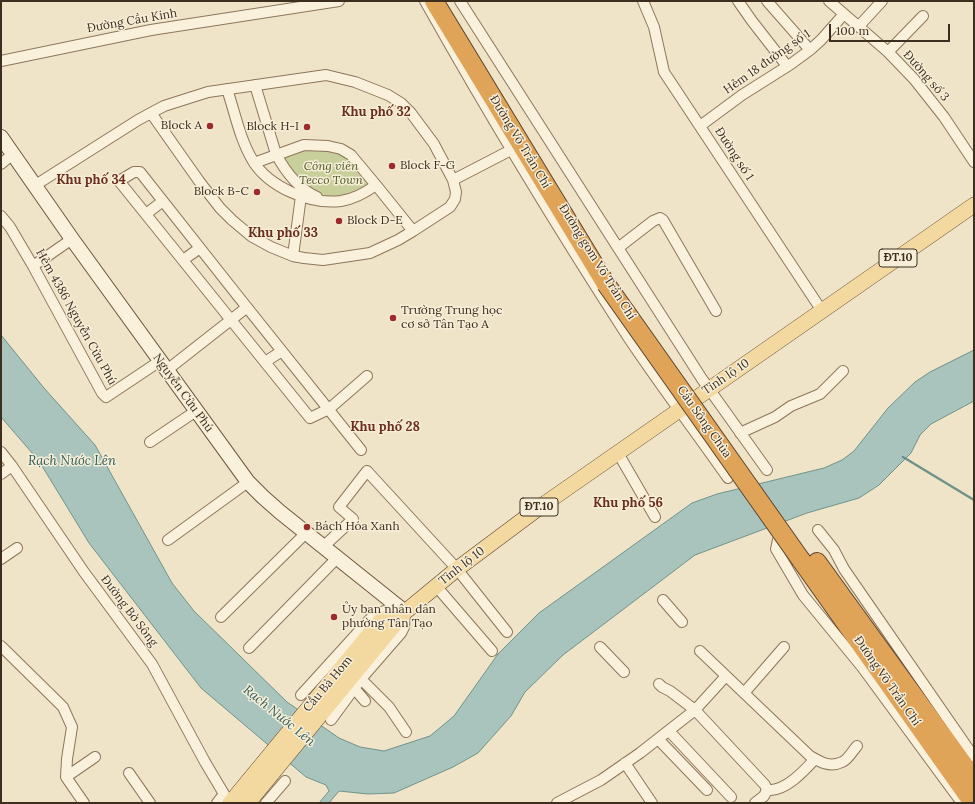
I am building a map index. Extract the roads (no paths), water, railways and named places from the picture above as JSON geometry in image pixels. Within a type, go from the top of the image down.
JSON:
[{"type":"highway","name":"Đường Võ Trần Chí","points":[[434,1],[612,280]]},
{"type":"highway","name":"Đường Võ Trần Chí","points":[[448,1],[612,280]]},
{"type":"highway","name":"Cầu Sông Chùa","points":[[612,280],[805,556]]},
{"type":"highway","name":"Đường Võ Trần Chí","points":[[805,556],[974,779]]},
{"type":"highway","name":"Đường Võ Trần Chí","points":[[805,556],[972,803]]},
{"type":"main road","name":"Nguyễn Cửu Phú","points":[[1,137],[34,186],[248,482],[263,498],[405,612]]},
{"type":"main road","name":"Tỉnh lộ 10","points":[[387,622],[405,612],[457,569],[540,507],[974,205]]},
{"type":"main road","name":"Cầu Bà Hom","points":[[227,799],[387,622]]},
{"type":"main road","name":"Cầu Bà Hom","points":[[248,803],[387,622]]},
{"type":"street","name":"Đường Cầu Kinh","points":[[1,61],[151,30],[339,1]]},
{"type":"street","name":"Đường gom Võ Trần Chí","points":[[425,1],[512,150],[629,338],[728,478]]},
{"type":"street","name":"Đường gom Võ Trần Chí","points":[[460,1],[708,389],[767,470]]},
{"type":"street","name":"Đường số 1","points":[[643,1],[654,27],[664,72],[822,311]]},
{"type":"street","points":[[738,1],[787,66]]},
{"type":"street","points":[[767,1],[810,50]]},
{"type":"street","name":"Đường số 3","points":[[829,1],[888,52],[914,79],[944,117],[974,162]]},
{"type":"street","points":[[859,26],[882,1]]},
{"type":"street","name":"Hẻm 18 đường số 1","points":[[700,126],[742,95],[810,50],[844,14]]},
{"type":"street","points":[[888,52],[923,16]]},
{"type":"street","points":[[34,186],[152,113],[180,101],[208,92],[326,75],[355,82],[388,95],[401,103],[424,129],[434,144],[453,180],[456,192],[455,199],[450,207],[413,231],[370,253],[323,260],[293,256],[271,247],[251,236],[220,208],[199,181],[152,113]]},
{"type":"street","points":[[255,85],[280,163],[309,194],[324,201]]},
{"type":"street","points":[[227,89],[248,151],[254,163],[272,182],[301,196],[324,201],[341,201],[352,198],[363,194],[376,185]]},
{"type":"street","points":[[254,163],[304,145],[328,146],[341,149],[351,155],[413,231]]},
{"type":"street","points":[[453,180],[512,150]]},
{"type":"street","points":[[1,164],[13,154]]},
{"type":"street","points":[[361,450],[329,409],[246,308],[140,172],[134,172],[119,181],[310,418],[329,409],[367,376]]},
{"type":"street","points":[[293,256],[301,196]]},
{"type":"street","points":[[146,214],[163,201]]},
{"type":"street","name":"Hẻm 4386 Nguyễn Cửu Phú","points":[[1,216],[10,227],[34,266],[98,386],[106,397],[164,366]]},
{"type":"street","points":[[618,248],[653,221],[660,218],[663,220],[716,311]]},
{"type":"street","points":[[34,266],[72,239]]},
{"type":"street","points":[[183,260],[200,248]]},
{"type":"street","points":[[164,366],[246,308]]},
{"type":"street","points":[[265,362],[282,351]]},
{"type":"street","points":[[740,433],[774,417],[791,406],[820,394],[843,371]]},
{"type":"street","points":[[150,442],[196,411]]},
{"type":"street","name":"Đường Bờ Sông","points":[[1,452],[84,572],[152,664],[205,762],[227,799]]},
{"type":"street","points":[[618,453],[656,517]]},
{"type":"street","points":[[1,474],[12,466]]},
{"type":"street","points":[[323,547],[353,519],[338,507],[367,471],[457,569],[507,632]]},
{"type":"street","points":[[168,540],[248,482]]},
{"type":"street","points":[[818,530],[834,550],[844,569],[974,757]]},
{"type":"street","points":[[221,617],[306,533]]},
{"type":"street","points":[[778,540],[776,549],[803,595],[862,667],[962,803]]},
{"type":"street","points":[[1,559],[17,548]]},
{"type":"street","points":[[249,648],[337,558]]},
{"type":"street","points":[[436,586],[492,652]]},
{"type":"street","points":[[663,600],[682,622]]},
{"type":"street","points":[[301,695],[371,618],[379,612],[386,610],[395,609],[405,612],[404,627],[401,633],[361,679],[330,720]]},
{"type":"street","points":[[1,646],[63,707],[72,727],[67,759],[66,778],[84,803]]},
{"type":"street","points":[[744,693],[784,647]]},
{"type":"street","points":[[600,648],[624,672]]},
{"type":"street","points":[[700,650],[810,756],[821,763],[832,764],[843,762],[857,746]]},
{"type":"street","points":[[557,803],[601,780],[669,731],[695,710],[726,676]]},
{"type":"street","points":[[361,679],[389,707],[406,732]]},
{"type":"street","points":[[659,684],[670,690],[695,710],[768,790]]},
{"type":"street","points":[[354,688],[365,701]]},
{"type":"street","points":[[669,731],[731,797]]},
{"type":"street","points":[[658,739],[707,790]]},
{"type":"street","points":[[66,778],[95,757]]},
{"type":"street","points":[[768,790],[781,788],[800,774],[815,759]]},
{"type":"street","points":[[625,763],[652,803]]},
{"type":"street","points":[[129,773],[150,803]]},
{"type":"street","points":[[266,803],[285,781]]},
{"type":"street","points":[[755,803],[764,796],[768,790]]},
{"type":"street","points":[[217,803],[227,799]]},
{"type":"water","name":"Rạch Nước Lên","points":[[1,335],[44,388],[95,445],[172,583],[194,611],[287,702],[339,738],[360,747],[384,751],[430,736],[454,716],[498,654],[539,613],[692,503],[717,494],[824,468],[842,460],[854,451],[888,408],[915,382],[930,372],[974,350],[974,401],[931,424],[920,435],[911,453],[879,485],[859,498],[807,513],[695,555],[563,655],[525,692],[511,716],[478,753],[453,767],[394,793],[368,794],[339,791],[329,803],[319,803],[329,791],[326,785],[306,777],[201,688],[89,543],[39,461],[1,417]]},
{"type":"waterway","points":[[903,457],[974,500]]},
{"type":"place","name":"Block A","points":[[210,126]]},
{"type":"place","name":"Block H-I","points":[[307,127]]},
{"type":"place","name":"Block F-G","points":[[392,166]]},
{"type":"place","name":"Block B-C","points":[[257,192]]},
{"type":"place","name":"Block D-E","points":[[339,221]]},
{"type":"place","name":"Trường Trung học cơ sở Tân Tạo A","points":[[393,318]]},
{"type":"place","name":"Bách Hóa Xanh","points":[[307,527]]},
{"type":"place","name":"Ủy ban nhân dân phường Tân Tạo","points":[[334,617]]},
{"type":"district","name":"Khu phố 32","points":[[376,112]]},
{"type":"district","name":"Khu phố 34","points":[[91,180]]},
{"type":"district","name":"Khu phố 33","points":[[283,233]]},
{"type":"district","name":"Khu phố 28","points":[[385,427]]},
{"type":"district","name":"Khu phố 56","points":[[628,503]]},
{"type":"park label","name":"Công viên Tecco Town","points":[[331,174]]}]
